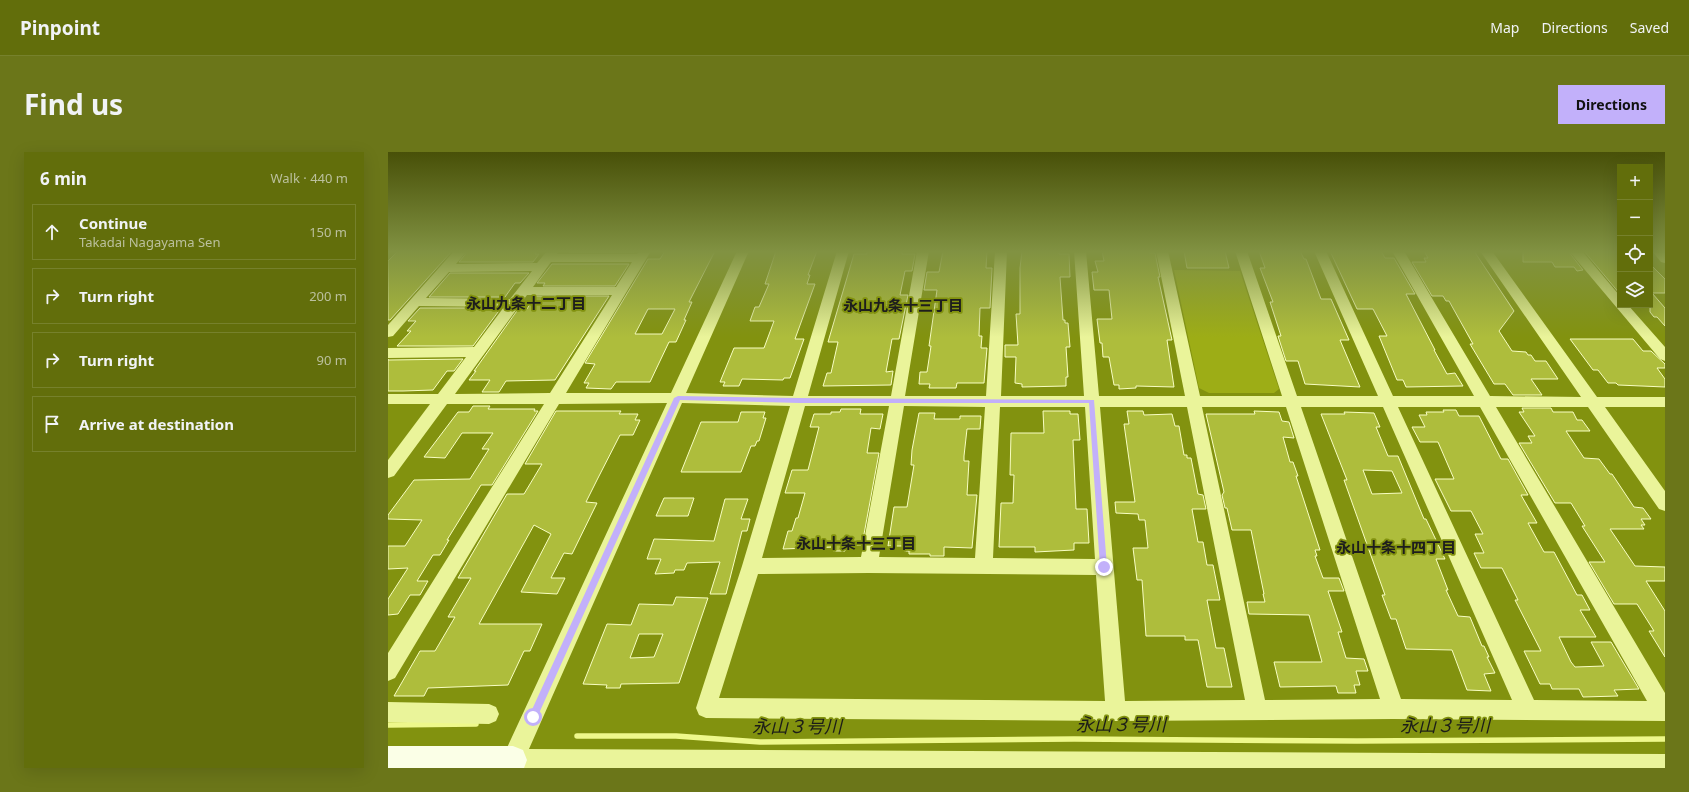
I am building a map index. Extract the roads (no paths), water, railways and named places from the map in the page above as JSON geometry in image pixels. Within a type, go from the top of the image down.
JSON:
[{"type":"main road","points":[[388,760],[512,764]]},
{"type":"street","points":[[388,333],[436,280]]},
{"type":"street","points":[[388,472],[531,280]]},
{"type":"street","points":[[388,671],[628,280]]},
{"type":"street","points":[[730,280],[512,764],[1665,765]]},
{"type":"street","points":[[835,280],[751,566],[706,708],[1116,711],[1394,709],[1665,712]]},
{"type":"street","points":[[869,565],[918,280]]},
{"type":"street","points":[[984,566],[999,280]]},
{"type":"street","points":[[1082,280],[1116,711]]},
{"type":"street","points":[[1168,280],[1257,709]]},
{"type":"street","points":[[1251,280],[1394,709]]},
{"type":"street","points":[[1333,280],[1528,710]]},
{"type":"street","points":[[1415,280],[1665,712]]},
{"type":"street","points":[[1506,280],[1665,504]]},
{"type":"street","points":[[1600,280],[1617,299]]},
{"type":"street","points":[[523,291],[621,291]]},
{"type":"street","points":[[416,302],[514,303]]},
{"type":"street","points":[[1624,308],[1665,356]]},
{"type":"street","points":[[388,352],[478,352]]},
{"type":"street","points":[[388,399],[678,398],[799,401],[1665,402]]},
{"type":"street","points":[[751,566],[869,565],[1104,567]]},
{"type":"street","points":[[388,712],[489,714]]},
{"type":"waterway","name":"永山３号川","points":[[388,725],[476,724]]},
{"type":"waterway","name":"永山３号川","points":[[577,736],[676,736],[760,742],[1074,739],[1357,741],[1665,739]]},
{"type":"district","name":"永山九条十二丁目","points":[[526,304]]},
{"type":"district","name":"永山九条十三丁目","points":[[903,306]]},
{"type":"district","name":"永山十条十三丁目","points":[[856,544]]},
{"type":"district","name":"永山十条十四丁目","points":[[1396,548]]}]
